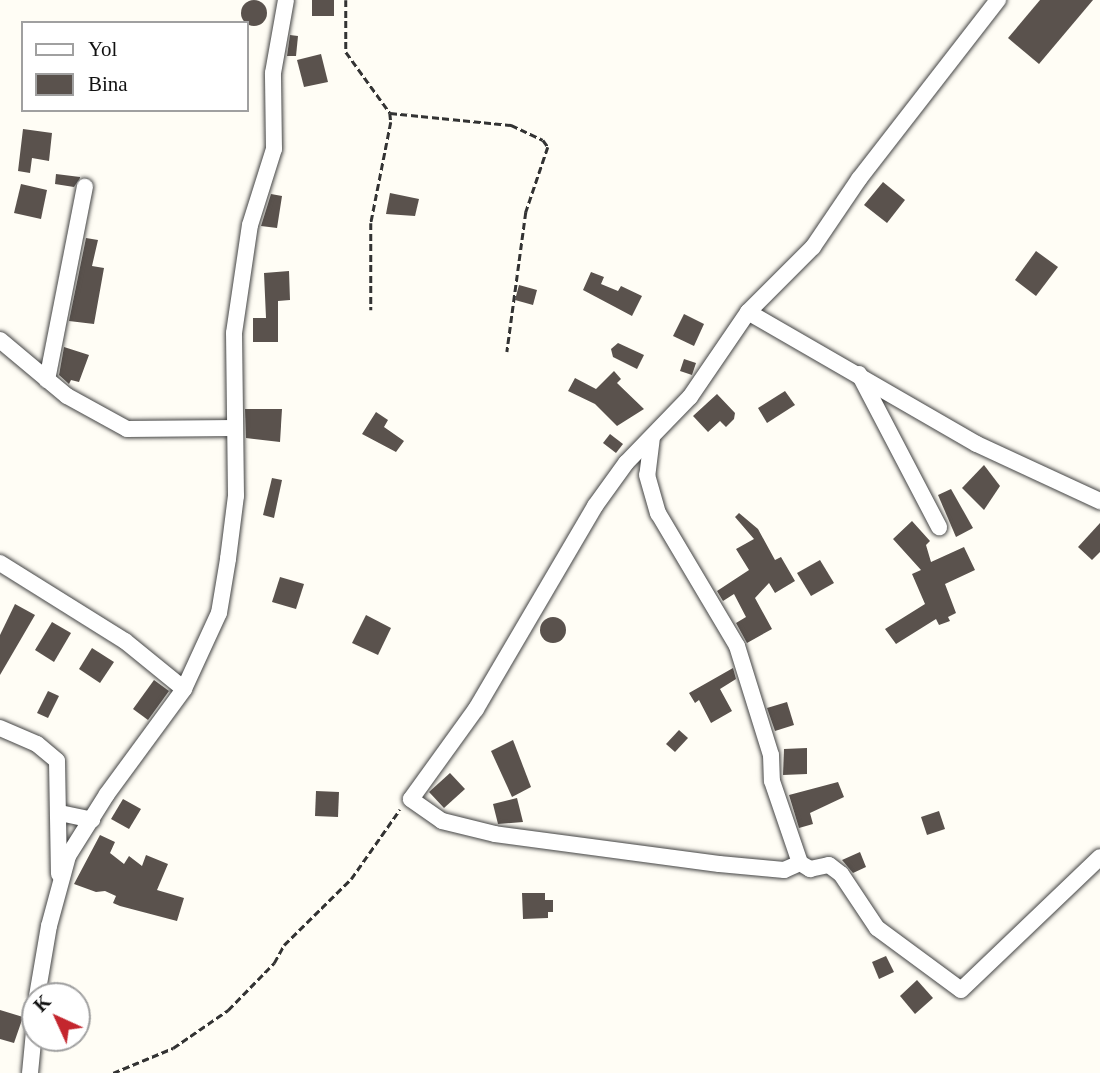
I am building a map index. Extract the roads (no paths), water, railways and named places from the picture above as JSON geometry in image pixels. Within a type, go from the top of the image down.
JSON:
[{"type":"street","points":[[40,982],[59,884],[68,856],[184,690],[219,613],[236,496],[234,332],[240,277],[274,149],[273,73],[286,0]]},
{"type":"street","points":[[800,863],[784,870],[504,836],[442,821],[411,799],[476,709],[595,506],[652,437],[690,397],[748,312],[813,247],[859,179],[998,0]]},
{"type":"street","points":[[47,380],[85,187]]},
{"type":"street","points":[[748,312],[977,444],[1100,502]]},
{"type":"street","points":[[0,340],[47,380],[127,429],[234,428]]},
{"type":"street","points":[[858,373],[939,527]]},
{"type":"street","points":[[652,437],[647,475],[658,513],[737,646],[771,755],[772,781],[800,863],[810,869],[829,865],[841,874],[877,928],[904,953],[961,990],[1100,857]]},
{"type":"street","points":[[0,563],[125,641],[184,690]]},
{"type":"street","points":[[0,728],[37,744],[57,761],[60,813],[59,884]]},
{"type":"street","points":[[60,813],[92,820]]},
{"type":"street","points":[[30,1073],[32,1052]]}]
